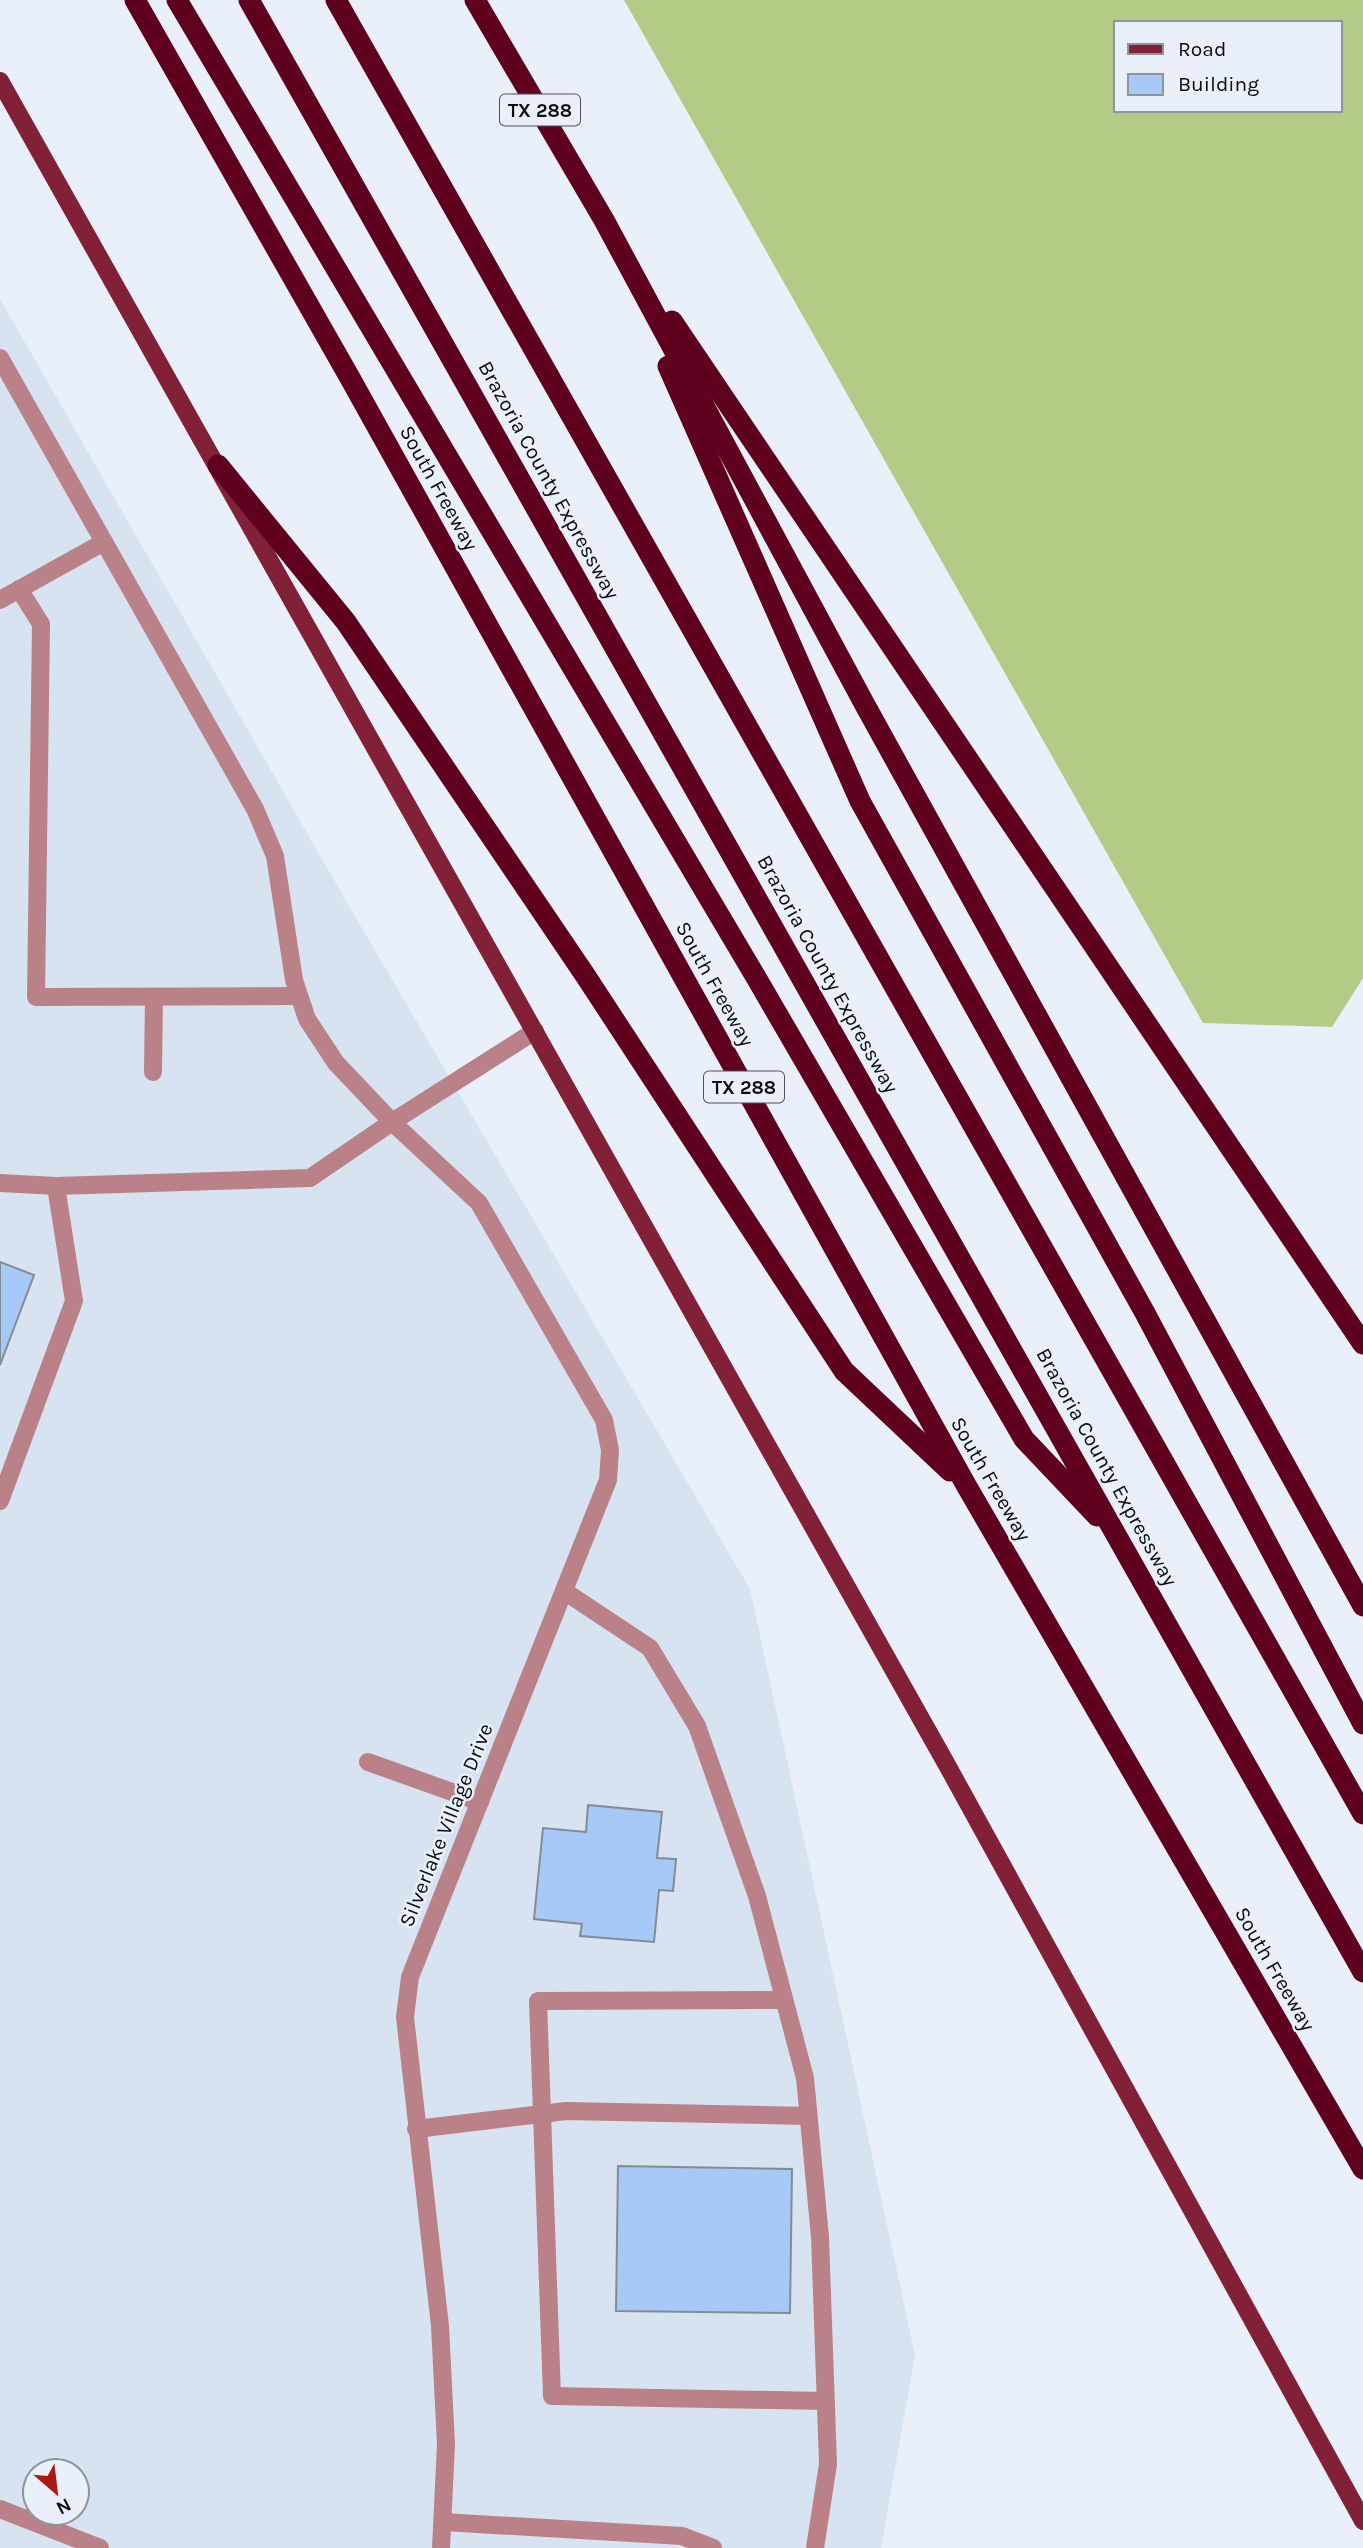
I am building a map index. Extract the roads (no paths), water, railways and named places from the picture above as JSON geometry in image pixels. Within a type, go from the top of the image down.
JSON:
[{"type":"highway","name":"South Freeway","points":[[135,0],[350,378],[965,1485],[1363,2169]]},
{"type":"highway","points":[[177,0],[743,955],[1024,1439],[1121,1541]]},
{"type":"highway","name":"Brazoria County Expressway","points":[[249,0],[1363,1972]]},
{"type":"highway","points":[[335,0],[1363,1814]]},
{"type":"highway","name":"TX 288","points":[[475,0],[604,220],[865,705],[1363,1606]]},
{"type":"highway","points":[[604,220],[1363,1344]]},
{"type":"highway","points":[[604,220],[860,802],[1145,1314],[1363,1724]]},
{"type":"highway","points":[[218,466],[346,622],[584,975],[844,1371],[965,1485]]},
{"type":"main road","points":[[0,81],[1211,2240],[1363,2521]]},
{"type":"street","name":"Silverlake Village Drive","points":[[0,358],[255,809],[275,856],[285,934],[307,1019],[336,1063],[451,1180],[479,1203],[604,1420],[610,1450],[608,1480],[410,1977],[405,2017],[440,2326],[446,2444],[441,2548]]},
{"type":"street","points":[[0,600],[104,542]]},
{"type":"street","points":[[19,589],[41,624],[36,997],[299,996]]},
{"type":"street","points":[[153,1072],[154,997]]},
{"type":"street","points":[[0,1184],[56,1186],[310,1178],[535,1031]]},
{"type":"street","points":[[0,1501],[74,1301],[56,1186]]},
{"type":"street","points":[[564,1591],[650,1648],[697,1726],[757,1896],[805,2078],[820,2237],[828,2464],[815,2548]]},
{"type":"street","points":[[368,1762],[480,1802]]},
{"type":"street","points":[[784,2000],[538,2001],[552,2396],[825,2401]]},
{"type":"street","points":[[416,2129],[566,2111],[808,2116]]},
{"type":"street","points":[[0,2509],[100,2548]]},
{"type":"street","points":[[443,2522],[682,2536],[713,2548]]}]
